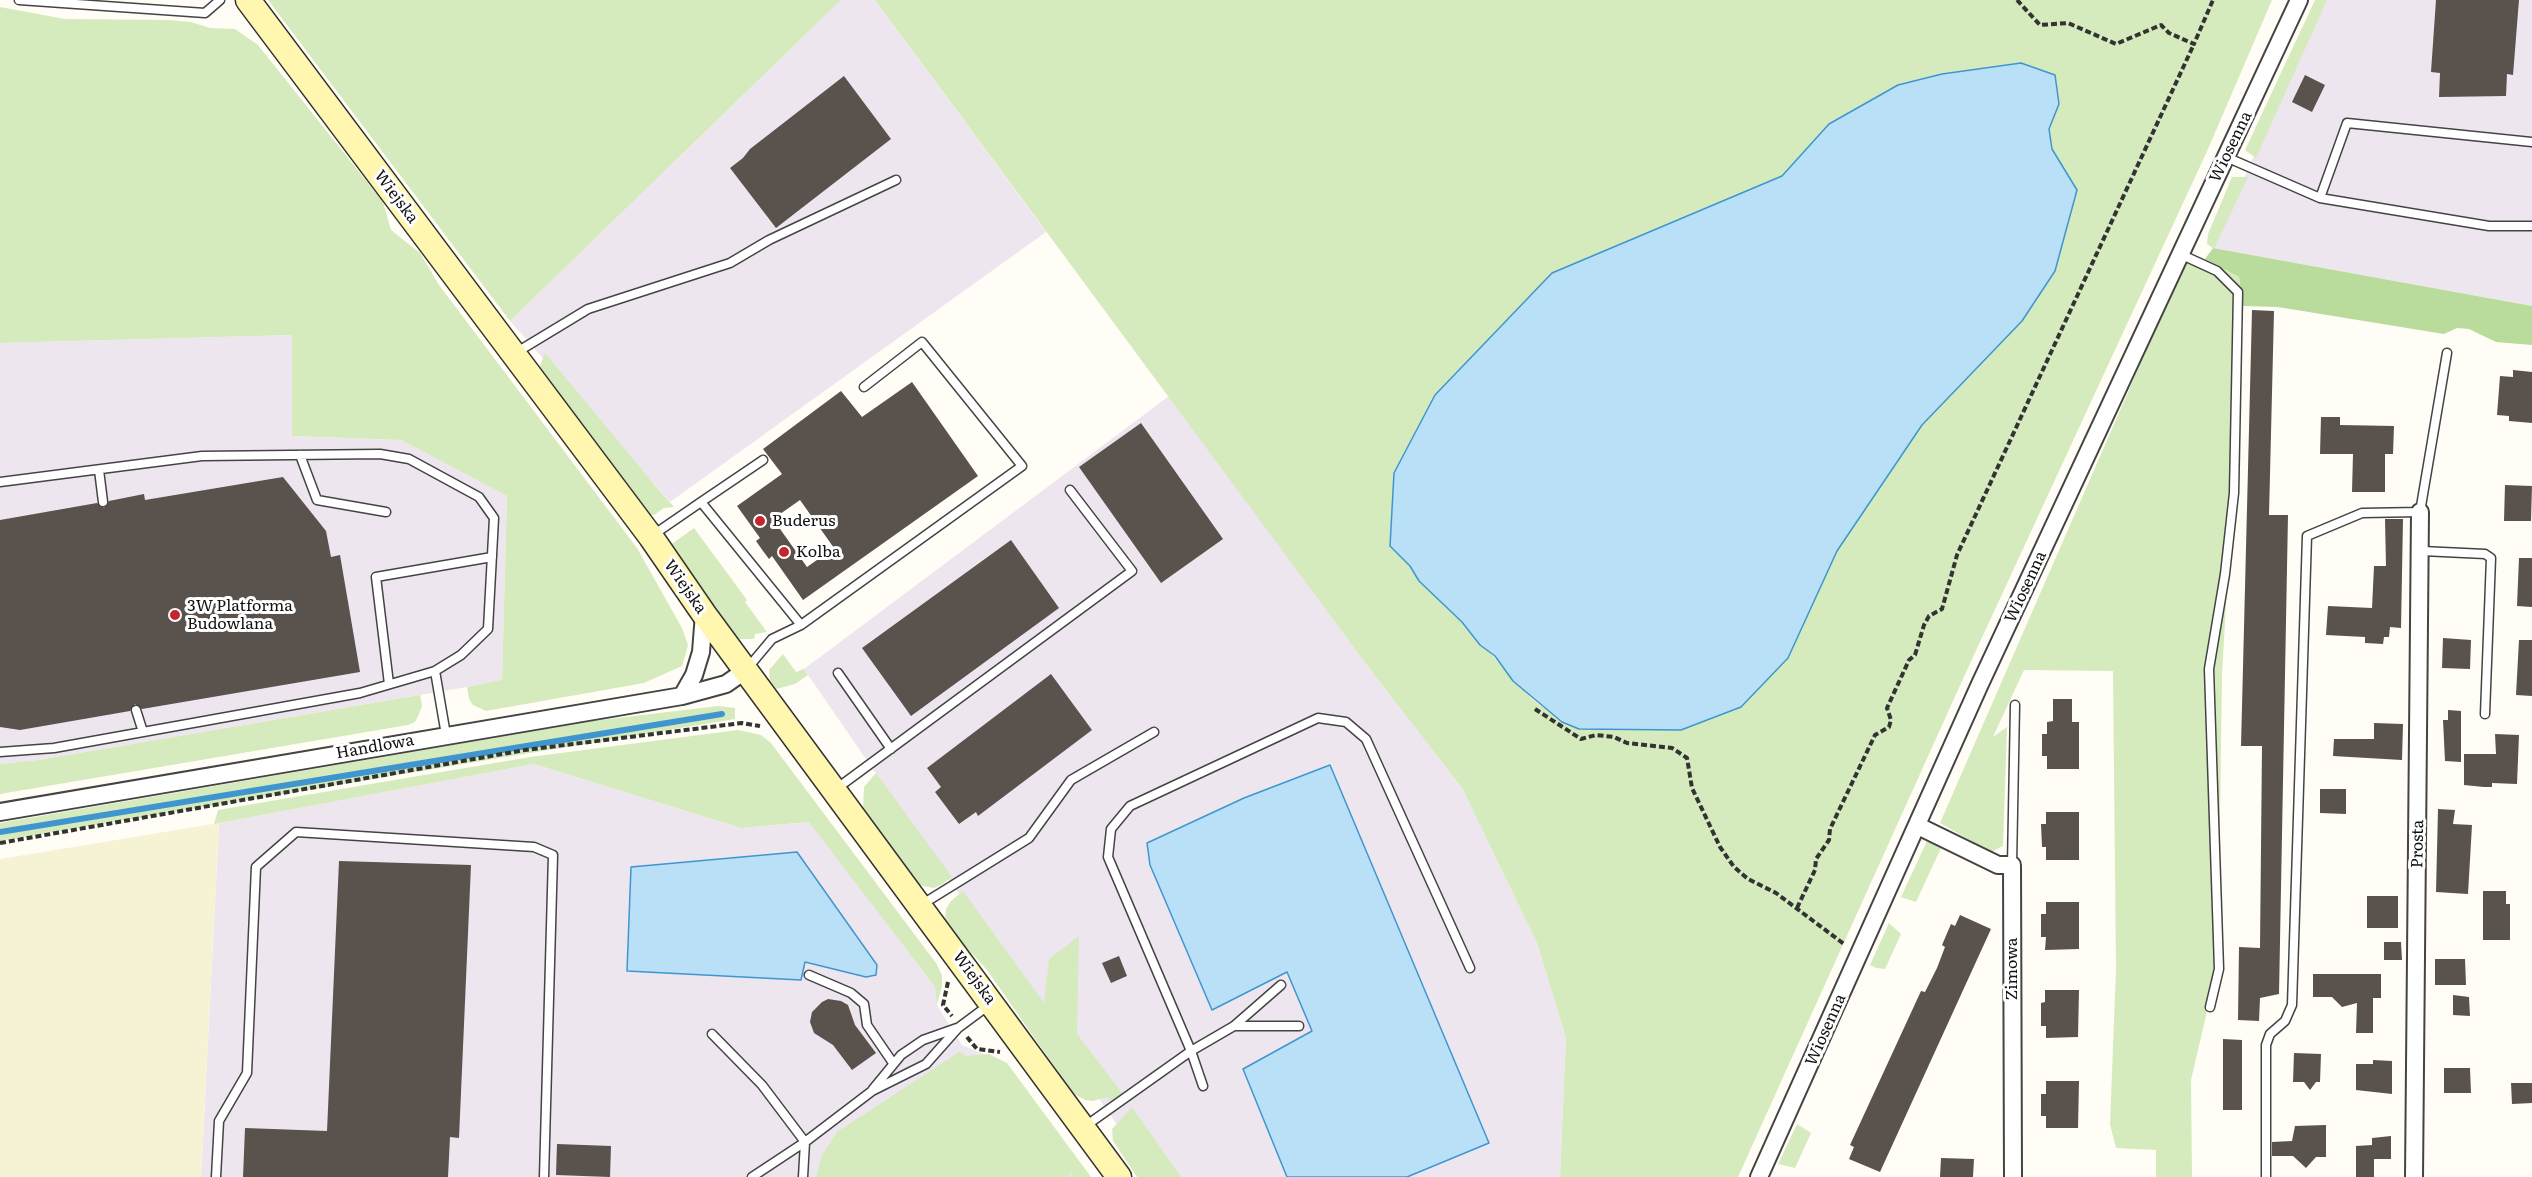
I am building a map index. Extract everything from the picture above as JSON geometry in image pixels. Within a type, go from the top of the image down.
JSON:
[{"type":"street","name":"Wiejska","points":[[248,0],[651,537],[704,614],[921,905],[1119,1177]]},
{"type":"street","name":"Wiosenna","points":[[1759,1177],[1980,684],[2299,0]]},
{"type":"street","name":"Prosta","points":[[2414,1177],[2422,551],[2420,512]]},
{"type":"street","points":[[682,696],[694,675],[701,652],[704,614]]},
{"type":"street","name":"Handlowa","points":[[0,812],[682,696],[726,684],[746,670]]},
{"type":"street","points":[[1918,826],[1998,865],[2012,865]]},
{"type":"street","name":"Zimowa","points":[[2012,865],[2013,1177]]},
{"type":"lane","points":[[19,0],[205,13],[220,0]]},
{"type":"lane","points":[[2320,198],[2347,123],[2532,142]]},
{"type":"lane","points":[[2226,157],[2320,198],[2489,226],[2532,226]]},
{"type":"lane","points":[[514,354],[588,309],[730,263],[769,240],[897,180]]},
{"type":"lane","points":[[2180,254],[2217,271],[2238,292],[2234,493],[2225,574],[2209,669],[2219,969],[2210,1007]]},
{"type":"lane","points":[[746,670],[772,639],[801,625],[1022,466],[922,342],[864,387]]},
{"type":"lane","points":[[2265,1177],[2266,1045],[2270,1034],[2285,1021],[2292,1005],[2307,536],[2362,513],[2420,512],[2447,353]]},
{"type":"lane","points":[[0,482],[202,456],[380,454],[409,459],[479,497],[494,518],[488,628],[460,655],[435,671],[360,693],[54,748],[0,752]]},
{"type":"lane","points":[[300,455],[317,500],[386,512]]},
{"type":"lane","points":[[651,537],[763,460]]},
{"type":"lane","points":[[99,470],[103,502]]},
{"type":"lane","points":[[834,790],[1132,571],[1070,490]]},
{"type":"lane","points":[[701,502],[801,625]]},
{"type":"lane","points":[[2422,551],[2485,554],[2491,558],[2485,714]]},
{"type":"lane","points":[[389,684],[376,576],[492,557]]},
{"type":"lane","points":[[435,671],[446,735]]},
{"type":"lane","points":[[838,673],[891,749]]},
{"type":"lane","points":[[2012,865],[2015,705]]},
{"type":"lane","points":[[136,710],[143,732]]},
{"type":"lane","points":[[1203,1086],[1191,1051],[1108,857],[1111,829],[1130,806],[1318,718],[1347,722],[1366,739],[1470,968]]},
{"type":"lane","points":[[921,905],[1029,838],[1071,780],[1154,732]]},
{"type":"lane","points":[[216,1177],[219,1121],[248,1073],[256,867],[296,831],[534,847],[554,855],[544,1177]]},
{"type":"lane","points":[[809,975],[851,993],[864,1004],[867,1025],[893,1063]]},
{"type":"lane","points":[[1083,1128],[1191,1051],[1234,1026],[1281,985]]},
{"type":"lane","points":[[752,1177],[806,1142],[872,1091],[926,1064],[958,1028],[991,1003]]},
{"type":"lane","points":[[1234,1026],[1299,1026]]},
{"type":"lane","points":[[872,1091],[893,1063],[923,1040],[958,1028]]},
{"type":"lane","points":[[712,1034],[762,1085],[806,1142],[803,1177]]},
{"type":"path","points":[[2017,0],[2040,25],[2068,23],[2116,44],[2161,25],[2169,33],[2194,44]]},
{"type":"path","points":[[1797,908],[1815,870],[1816,859],[1829,840],[1830,830],[1875,735],[1889,727],[1891,720],[1887,708],[1909,660],[1915,655],[1923,625],[1929,616],[1942,609],[1957,555],[2213,0]]},
{"type":"path","points":[[1535,709],[1581,739],[1596,735],[1614,736],[1627,743],[1672,748],[1687,758],[1692,788],[1720,847],[1734,867],[1860,953]]},
{"type":"path","points":[[0,843],[525,750],[748,722]]},
{"type":"shaded area","points":[[841,0],[875,0],[1046,232],[670,502],[510,321]]},
{"type":"shaded area","points":[[2323,0],[2532,0],[2532,306],[2213,248]]},
{"type":"shaded area","points":[[292,335],[292,436],[401,440],[507,496],[502,681],[38,760],[0,764],[0,343]]},
{"type":"shaded area","points":[[1169,396],[1372,672],[1462,788],[1537,943],[1566,1038],[1560,1177],[1153,1177],[804,669]]},
{"type":"shaded area","points":[[534,764],[741,828],[810,822],[935,987],[937,1005],[962,1045],[993,1058],[1075,1169],[1070,1177],[201,1177],[219,823]]},
{"type":"shaded area","points":[[219,823],[201,1177],[0,1177],[0,859]]},
{"type":"green space","points":[[268,0],[841,0],[510,321]]},
{"type":"green space","points":[[875,0],[2272,0],[2208,149],[1967,670],[1738,1177],[1560,1177],[1566,1038],[1537,943],[1462,788],[1372,672]],"holes":[[[1462,622],[1596,727],[1579,729],[1562,722],[1532,699]]]},
{"type":"green space","points":[[2315,0],[2327,0],[2256,158],[2245,150]]},
{"type":"green space","points":[[0,7],[65,19],[191,22],[210,28],[235,29],[258,45],[383,202],[391,230],[420,253],[439,285],[637,548],[682,628],[688,645],[682,666],[644,683],[486,711],[473,705],[469,699],[467,687],[502,680],[507,496],[401,440],[292,436],[292,335],[0,343]]},
{"type":"green space","points":[[2232,177],[2248,177],[2214,249],[2207,244],[2208,234]]},
{"type":"green space","points":[[2213,248],[2532,306],[2532,345],[2496,342],[2469,329],[2457,328],[2444,334],[2278,307],[2243,306],[2239,277],[2205,259]]},
{"type":"green space","points":[[2187,257],[2205,259],[2239,277],[2243,306],[2222,674],[2218,964],[2191,1080],[2192,1177],[2156,1177],[2156,1150],[2116,1148],[2110,1124],[2116,969],[2113,671],[2024,670],[1993,737],[2007,727],[2003,846],[1991,852],[1940,823]]},
{"type":"green space","points":[[545,353],[674,507],[664,508],[654,515],[646,514],[541,374],[540,366]]},
{"type":"green space","points":[[694,528],[747,600],[745,602],[767,632],[755,634],[754,639],[737,639],[730,635],[669,546]]},
{"type":"green space","points":[[783,654],[796,672],[804,669],[808,675],[795,684],[776,689],[770,680],[769,670]]},
{"type":"green space","points":[[420,695],[422,706],[419,714],[415,722],[408,725],[0,794],[0,764],[38,760]]},
{"type":"green space","points":[[718,706],[735,708],[735,719],[0,841],[0,823],[592,721]]},
{"type":"green space","points":[[738,730],[761,735],[771,743],[936,963],[942,975],[942,986],[937,1005],[935,987],[809,822],[741,828],[534,764],[214,824],[218,810],[530,757]]},
{"type":"green space","points":[[876,773],[952,877],[941,885],[934,888],[918,885],[863,811],[864,787]]},
{"type":"green space","points":[[1927,841],[1941,848],[1916,902],[1901,897]]},
{"type":"green space","points":[[963,891],[1044,1003],[1049,959],[1079,936],[1077,1034],[1122,1093],[1111,1101],[1107,1097],[1093,1101],[1085,1100],[1073,1093],[987,970],[949,928],[945,920],[946,909],[951,901]]},
{"type":"green space","points":[[1889,923],[1901,934],[1885,969],[1876,968],[1870,965]]},
{"type":"green space","points":[[959,1052],[967,1056],[989,1054],[1007,1063],[1091,1177],[1070,1177],[1074,1168],[1068,1177],[816,1177],[822,1155],[837,1132]]},
{"type":"green space","points":[[1132,1107],[1181,1177],[1137,1177],[1113,1141],[1112,1129]]},
{"type":"green space","points":[[1797,1124],[1811,1133],[1795,1168],[1778,1164]]},
{"type":"water","points":[[2021,63],[2055,75],[2059,104],[2049,129],[2052,149],[2077,190],[2055,271],[2022,321],[1922,425],[1837,551],[1788,658],[1741,707],[1681,730],[1579,729],[1562,722],[1513,681],[1495,656],[1480,645],[1462,622],[1419,581],[1410,566],[1390,546],[1394,473],[1435,395],[1552,273],[1782,176],[1829,124],[1898,85],[1942,74]]},
{"type":"water","points":[[1330,765],[1489,1143],[1407,1177],[1287,1177],[1243,1069],[1312,1031],[1287,972],[1212,1010],[1150,865],[1147,843],[1244,798]]},
{"type":"water","points":[[797,852],[877,965],[876,975],[866,977],[805,962],[801,980],[627,971],[631,867]]},
{"type":"building","points":[[2436,0],[2519,0],[2513,75],[2507,74],[2506,96],[2439,97],[2440,73],[2431,72]]},
{"type":"building","points":[[2305,75],[2325,85],[2312,112],[2292,102]]},
{"type":"building","points":[[844,76],[891,139],[776,228],[730,168],[750,149]]},
{"type":"building","points":[[2252,310],[2274,311],[2269,515],[2288,515],[2279,994],[2260,998],[2259,1021],[2238,1020],[2239,947],[2260,948],[2262,746],[2241,746]]},
{"type":"building","points":[[2513,370],[2532,372],[2532,423],[2509,421],[2509,416],[2497,415],[2500,376],[2513,377]]},
{"type":"building","points":[[912,382],[978,476],[803,600],[772,556],[769,559],[763,551],[756,541],[760,538],[737,506],[782,474],[763,449],[841,391],[862,417]],"holes":[[[800,500],[834,548],[807,567],[773,519]]]},
{"type":"building","points":[[2321,417],[2340,417],[2340,425],[2394,426],[2393,454],[2385,454],[2385,492],[2352,492],[2353,454],[2320,454]]},
{"type":"building","points":[[1141,423],[1223,539],[1161,583],[1079,467]]},
{"type":"building","name":"3W Platforma Budowlana","points":[[283,477],[326,531],[331,557],[340,555],[360,672],[142,709],[135,704],[130,711],[20,730],[0,727],[0,520],[97,503],[104,508],[109,501],[144,494],[145,500]]},
{"type":"building","points":[[2505,485],[2532,486],[2531,521],[2504,521]]},
{"type":"building","points":[[2385,519],[2403,519],[2401,628],[2390,627],[2389,637],[2384,637],[2383,644],[2365,643],[2365,637],[2326,635],[2328,606],[2372,608],[2374,566],[2386,566]]},
{"type":"building","points":[[1011,540],[1059,608],[911,716],[862,648]]},
{"type":"building","points":[[2519,558],[2532,558],[2532,607],[2517,606]]},
{"type":"building","points":[[2443,638],[2471,640],[2470,669],[2442,668]]},
{"type":"building","points":[[2519,640],[2532,640],[2532,696],[2516,695]]},
{"type":"building","points":[[1051,674],[1092,730],[978,816],[976,812],[959,824],[935,792],[941,787],[927,768]]},
{"type":"building","points":[[2053,699],[2072,699],[2072,722],[2079,722],[2079,769],[2047,769],[2047,756],[2042,756],[2042,734],[2047,734],[2047,722],[2053,721]]},
{"type":"building","points":[[2448,710],[2461,711],[2461,762],[2445,761],[2443,720],[2448,720]]},
{"type":"building","points":[[2374,723],[2403,724],[2402,760],[2333,756],[2334,739],[2374,739]]},
{"type":"building","points":[[2495,734],[2519,735],[2517,784],[2492,783],[2492,787],[2464,785],[2464,754],[2496,754]]},
{"type":"building","points":[[2320,789],[2346,789],[2346,814],[2320,813]]},
{"type":"building","points":[[2438,809],[2455,810],[2453,824],[2472,825],[2468,894],[2436,892]]},
{"type":"building","points":[[2046,812],[2079,812],[2079,860],[2046,860],[2046,847],[2042,847],[2041,824],[2046,824]]},
{"type":"building","points":[[339,861],[471,865],[459,1138],[450,1137],[448,1177],[243,1177],[245,1128],[327,1131]]},
{"type":"building","points":[[2483,891],[2506,891],[2506,904],[2510,904],[2510,940],[2483,940]]},
{"type":"building","points":[[2367,896],[2398,896],[2398,928],[2367,928]]},
{"type":"building","points":[[2046,902],[2079,902],[2079,949],[2045,950],[2046,937],[2041,937],[2041,914],[2046,914]]},
{"type":"building","points":[[1960,915],[1991,929],[1880,1172],[1849,1159],[1854,1147],[1850,1145],[1921,991],[1925,992],[1937,968],[1945,947],[1942,945],[1951,924],[1955,926]]},
{"type":"building","points":[[2384,942],[2401,942],[2402,960],[2384,960]]},
{"type":"building","points":[[1119,956],[1127,976],[1111,983],[1102,963]]},
{"type":"building","points":[[2435,959],[2465,959],[2466,985],[2435,985]]},
{"type":"building","points":[[2313,974],[2381,974],[2381,998],[2373,998],[2373,1033],[2356,1033],[2357,1003],[2342,1007],[2332,997],[2313,997]]},
{"type":"building","points":[[2045,990],[2079,990],[2078,1037],[2046,1038],[2046,1026],[2041,1026],[2041,1003],[2045,1002]]},
{"type":"building","points":[[2453,995],[2469,997],[2470,1016],[2453,1015]]},
{"type":"building","points":[[828,999],[841,1001],[848,1005],[855,1025],[876,1053],[852,1070],[833,1045],[814,1033],[810,1022],[812,1012]]},
{"type":"building","points":[[2223,1039],[2242,1040],[2242,1110],[2223,1110]]},
{"type":"building","points":[[2294,1053],[2321,1054],[2320,1082],[2316,1082],[2310,1090],[2304,1082],[2293,1082]]},
{"type":"building","points":[[2373,1060],[2392,1061],[2392,1094],[2356,1090],[2356,1064],[2373,1064]]},
{"type":"building","points":[[2444,1068],[2470,1068],[2471,1093],[2444,1093]]},
{"type":"building","points":[[2046,1081],[2079,1081],[2078,1128],[2046,1128],[2046,1116],[2041,1116],[2041,1094],[2046,1094]]},
{"type":"building","points":[[2511,1083],[2532,1083],[2532,1103],[2512,1104]]},
{"type":"building","points":[[2326,1125],[2326,1157],[2316,1157],[2306,1168],[2293,1156],[2272,1156],[2272,1142],[2292,1141],[2295,1126]]},
{"type":"building","points":[[2391,1136],[2391,1159],[2374,1159],[2374,1177],[2356,1177],[2356,1146],[2372,1145],[2372,1138]]},
{"type":"building","points":[[557,1144],[611,1146],[610,1177],[556,1175]]},
{"type":"building","points":[[1941,1158],[1974,1159],[1973,1177],[1940,1177]]},
{"type":"waterway","points":[[0,832],[722,714]]},
{"type":"place","name":"Buderus","points":[[760,521]]},
{"type":"place","name":"Kolba","points":[[784,552]]},
{"type":"place","name":"3W Platforma Budowlana","points":[[175,615]]}]
